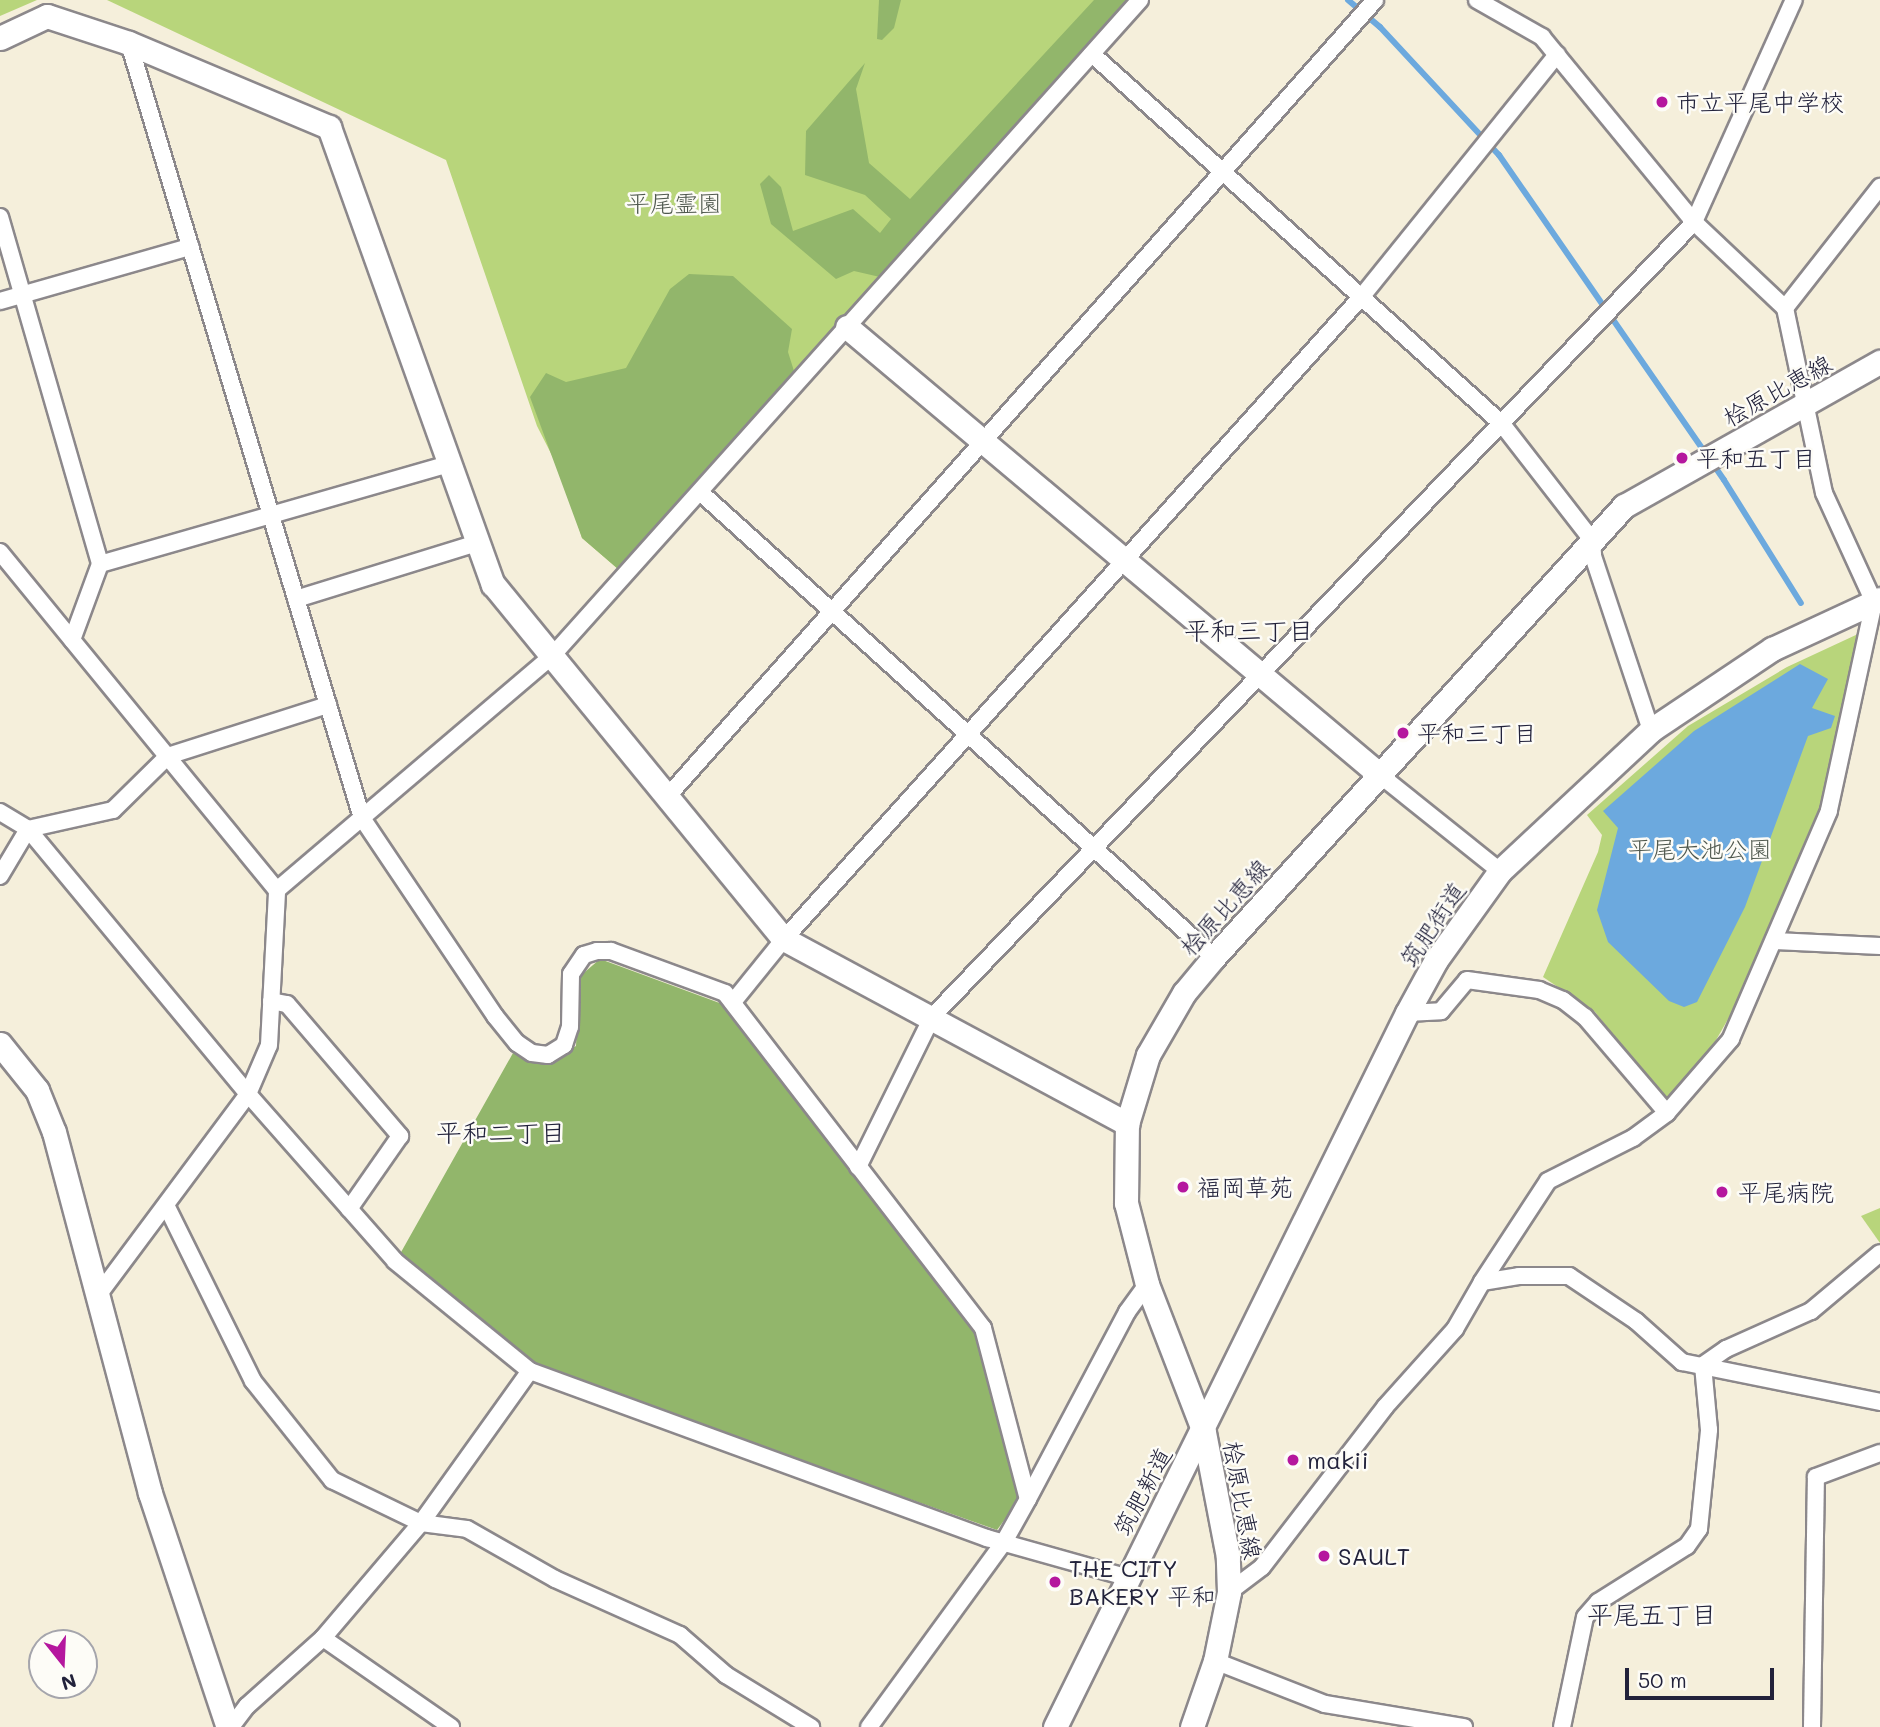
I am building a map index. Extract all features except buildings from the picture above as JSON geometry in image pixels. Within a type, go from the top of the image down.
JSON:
[{"type":"street","points":[[276,890],[552,656],[1140,0]]},
{"type":"street","points":[[667,797],[1375,0]]},
{"type":"street","points":[[1229,1592],[1262,1567],[1385,1407],[1455,1329],[1482,1282],[1548,1181],[1633,1138],[1667,1113],[1731,1039],[1829,811],[1877,601],[1824,493],[1785,308],[1694,222],[1542,37],[1477,0]]},
{"type":"street","points":[[858,1167],[932,1017],[1694,222],[1794,0]]},
{"type":"street","points":[[0,38],[47,16],[129,44],[329,127],[493,584],[784,939],[1128,1124]]},
{"type":"street","points":[[129,44],[362,818],[495,1016],[517,1043],[532,1053],[548,1055],[564,1045],[570,1027],[570,974],[584,955],[597,951],[611,951],[724,993],[733,1002],[983,1328],[1028,1499]]},
{"type":"street","points":[[1092,54],[1225,169],[1502,424],[1592,540],[1593,556],[1651,730]]},
{"type":"street","points":[[733,1002],[784,939],[1363,295],[1557,55]]},
{"type":"street","points":[[1785,308],[1880,187]]},
{"type":"street","points":[[0,217],[100,564],[72,640]]},
{"type":"street","points":[[0,300],[190,247]]},
{"type":"street","points":[[847,327],[1261,676],[1500,871]]},
{"type":"street","name":"桧原比恵線","points":[[1192,1727],[1215,1661],[1229,1592],[1223,1511],[1205,1432],[1147,1284],[1126,1203],[1128,1124],[1148,1055],[1184,992],[1214,957],[1624,506],[1880,362]]},
{"type":"street","points":[[100,564],[448,464]]},
{"type":"street","points":[[700,492],[1214,957]]},
{"type":"street","points":[[296,599],[477,543]]},
{"type":"street","points":[[0,552],[276,890],[270,1045],[248,1094],[167,1207],[99,1294]]},
{"type":"street","name":"筑肥街道","points":[[1205,1432],[1407,1013],[1436,960],[1500,871],[1651,730],[1772,649],[1877,601]]},
{"type":"street","points":[[0,876],[28,829],[113,810],[168,756],[328,705]]},
{"type":"street","points":[[0,813],[28,829],[248,1094],[395,1261],[530,1371],[1004,1542],[1126,1577]]},
{"type":"street","points":[[1775,941],[1880,946]]},
{"type":"street","points":[[1407,1013],[1441,1011],[1467,980],[1539,990],[1563,1000],[1585,1017],[1667,1113]]},
{"type":"street","points":[[271,1001],[287,1004],[400,1136],[349,1209]]},
{"type":"street","points":[[0,1044],[37,1090],[54,1132],[150,1493],[230,1727]]},
{"type":"street","points":[[167,1207],[253,1381],[332,1480],[421,1523],[467,1529],[555,1579],[680,1635],[726,1675],[811,1727]]},
{"type":"street","points":[[1703,1365],[1726,1349],[1811,1311],[1880,1253]]},
{"type":"street","points":[[1482,1282],[1519,1276],[1569,1276],[1636,1321],[1682,1362],[1880,1402]]},
{"type":"street","points":[[869,1727],[1004,1542],[1127,1312],[1147,1284]]},
{"type":"street","points":[[1562,1727],[1586,1617],[1598,1602],[1687,1546],[1699,1529],[1709,1430],[1703,1365]]},
{"type":"street","points":[[230,1727],[247,1706],[323,1638],[421,1523],[530,1371]]},
{"type":"street","name":"筑肥新道","points":[[1055,1727],[1126,1577],[1205,1432]]},
{"type":"street","points":[[1812,1727],[1816,1477],[1880,1453]]},
{"type":"street","points":[[323,1638],[451,1727]]},
{"type":"street","points":[[1215,1661],[1325,1704],[1464,1727]]},
{"type":"green space","points":[[0,0],[37,0],[0,16]]},
{"type":"green space","name":"平尾霊園","points":[[107,0],[1131,0],[618,569],[582,538],[564,479],[537,426],[446,160]]},
{"type":"green space","points":[[879,0],[901,0],[894,28],[882,40],[877,39]]},
{"type":"green space","points":[[1094,0],[1131,0],[880,277],[854,271],[836,279],[771,224],[760,184],[769,175],[781,187],[793,231],[853,209],[880,233],[891,219],[865,195],[805,175],[806,131],[865,63],[856,89],[869,163],[910,199]]},
{"type":"green space","points":[[689,274],[733,276],[792,329],[788,352],[794,371],[618,569],[582,538],[530,397],[546,373],[566,382],[626,368],[670,289]]},
{"type":"green space","name":"平尾大池公園","points":[[1858,634],[1820,816],[1755,972],[1704,1061],[1667,1102],[1595,1012],[1543,977],[1598,852],[1602,835],[1587,815],[1688,726],[1787,667]]},
{"type":"green space","points":[[600,959],[725,1005],[975,1333],[1018,1491],[1017,1503],[997,1530],[540,1368],[400,1254],[513,1053],[547,1063],[576,1046],[579,977]]},
{"type":"green space","points":[[1880,1208],[1880,1243],[1861,1216]]},
{"type":"water","points":[[1800,664],[1828,679],[1812,708],[1835,716],[1831,728],[1808,736],[1745,907],[1697,1002],[1684,1007],[1669,1001],[1608,942],[1597,910],[1618,828],[1603,811],[1694,731]]},
{"type":"waterway","points":[[1348,0],[1380,27],[1499,155],[1724,480],[1801,603]]},
{"type":"place","name":"市立平尾中学校","points":[[1662,102]]},
{"type":"place","name":"平和五丁目","points":[[1682,458]]},
{"type":"place","name":"平和三丁目","points":[[1403,733]]},
{"type":"place","name":"福岡草苑","points":[[1183,1187]]},
{"type":"place","name":"平尾病院","points":[[1722,1192]]},
{"type":"place","name":"makii","points":[[1293,1460]]},
{"type":"place","name":"SAULT","points":[[1324,1556]]},
{"type":"place","name":"THE CITY BAKERY 平和","points":[[1055,1582]]},
{"type":"district","name":"平和三丁目","points":[[1249,631]]},
{"type":"district","name":"平和二丁目","points":[[501,1133]]},
{"type":"district","name":"平尾五丁目","points":[[1652,1615]]}]
